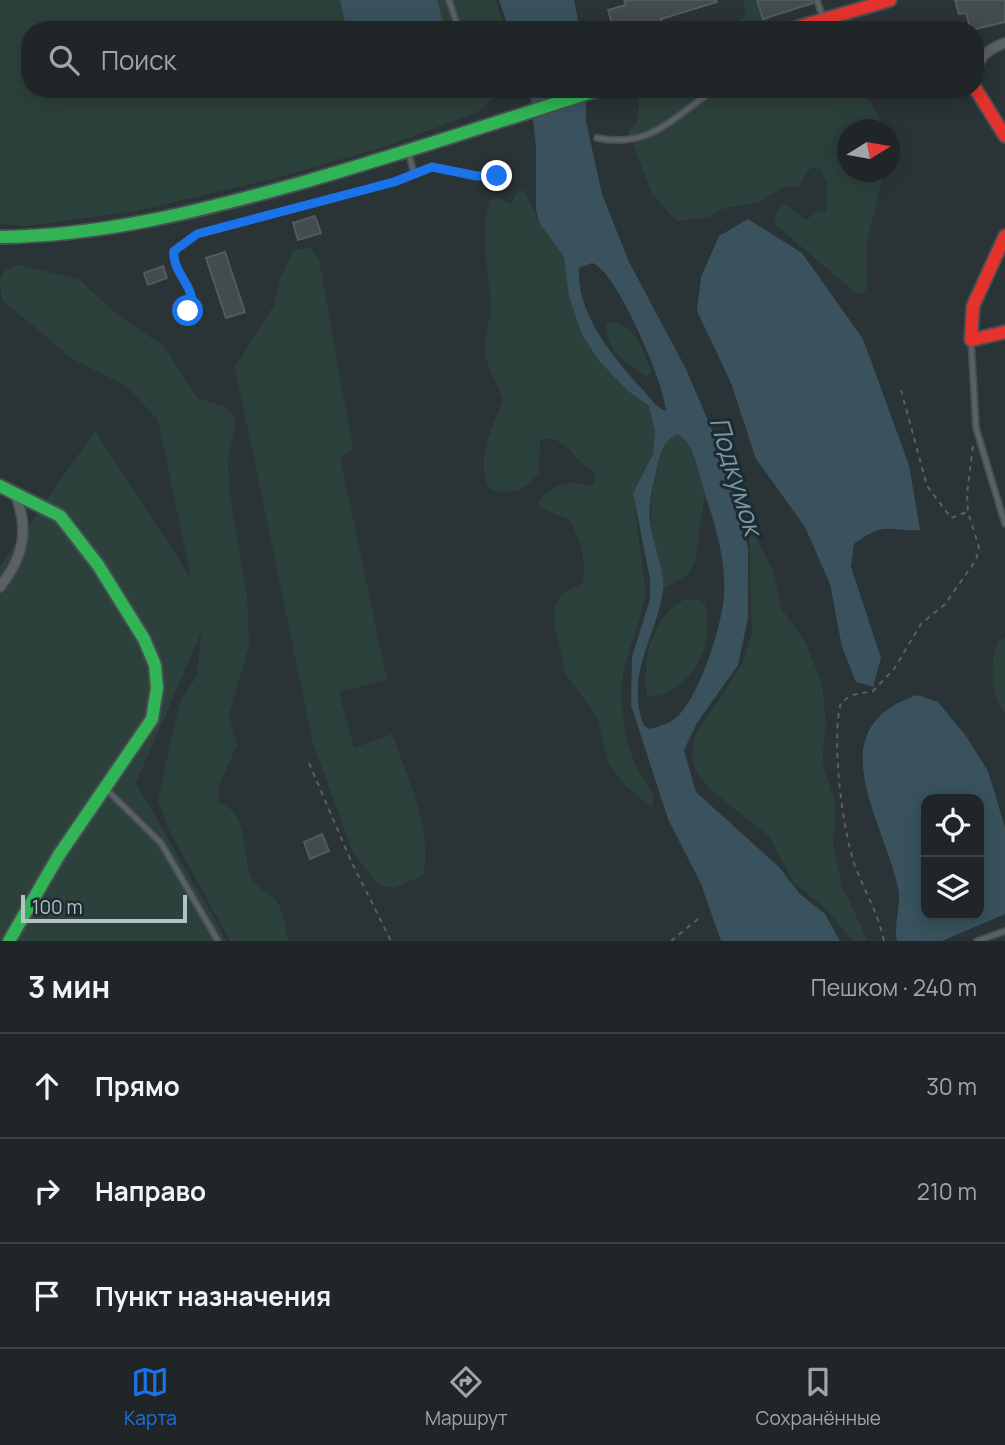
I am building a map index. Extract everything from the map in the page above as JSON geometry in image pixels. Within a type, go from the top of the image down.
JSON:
[{"type":"street","points":[[814,21],[871,3],[890,0]]},
{"type":"street","points":[[984,54],[987,49],[1005,43]]},
{"type":"street","points":[[0,237],[35,238],[143,224],[313,180],[572,98]]},
{"type":"street","points":[[981,98],[1005,136]]},
{"type":"street","points":[[1005,236],[973,306],[971,340],[1005,332]]},
{"type":"street","points":[[0,486],[60,516],[98,565],[144,639],[155,665],[157,688],[152,719],[104,786],[9,941]]},
{"type":"street","points":[[0,587],[19,560],[22,540],[23,513],[14,492]]},
{"type":"lane","points":[[449,0],[456,21]]},
{"type":"lane","points":[[817,0],[823,18]]},
{"type":"lane","points":[[597,138],[622,143],[644,136],[671,122],[704,98]]},
{"type":"lane","points":[[407,150],[414,173]]},
{"type":"lane","points":[[971,340],[976,428],[1005,524]]},
{"type":"lane","points":[[104,786],[161,843],[218,941]]},
{"type":"lane","points":[[977,941],[1005,931]]},
{"type":"path","points":[[175,310],[188,311],[192,305],[192,295],[173,261],[174,251],[197,234],[394,182],[432,167],[477,176],[497,176],[509,172]]},
{"type":"path","points":[[901,390],[927,486],[951,518],[968,512]]},
{"type":"path","points":[[884,941],[878,915],[855,865],[837,755],[838,714],[841,702],[853,695],[873,691],[894,669],[921,624],[945,604],[976,561],[979,547],[968,512],[976,428]]},
{"type":"path","points":[[309,763],[351,861],[391,941]]},
{"type":"path","points":[[671,941],[698,919]]},
{"type":"green space","points":[[0,0],[496,0],[502,21],[21,21],[21,98],[493,98],[478,112],[384,147],[276,178],[136,211],[26,226],[0,224]]},
{"type":"green space","points":[[743,0],[762,0],[780,11],[765,21],[739,21],[746,14]]},
{"type":"green space","points":[[639,98],[867,98],[880,119],[837,119],[837,182],[882,182],[866,245],[867,287],[863,294],[856,293],[776,225],[774,218],[780,205],[787,205],[806,220],[818,211],[826,212],[827,182],[820,169],[811,167],[799,186],[784,187],[759,202],[722,209],[709,217],[677,221],[652,194],[628,131],[638,121]]},
{"type":"green space","points":[[524,190],[540,224],[564,257],[569,297],[582,335],[600,362],[628,391],[649,406],[655,431],[653,454],[633,493],[646,596],[623,671],[621,696],[626,740],[635,764],[652,793],[654,800],[651,807],[627,787],[608,763],[597,717],[565,673],[554,622],[555,607],[562,594],[581,584],[583,560],[580,543],[570,520],[541,508],[539,501],[560,485],[593,484],[596,477],[594,471],[580,462],[562,444],[548,438],[540,440],[539,472],[524,487],[512,491],[491,490],[486,480],[486,445],[503,400],[485,350],[491,307],[485,227],[490,200],[498,198],[511,204],[517,192]]},
{"type":"green space","points":[[310,247],[319,260],[353,450],[340,457],[387,680],[339,692],[354,748],[392,734],[417,804],[425,841],[423,875],[395,888],[380,886],[353,853],[313,743],[235,367],[274,305],[280,278],[294,250]]},
{"type":"green space","points":[[18,265],[79,279],[115,313],[165,347],[197,398],[224,406],[236,417],[228,462],[230,496],[247,595],[249,646],[229,715],[237,745],[218,787],[218,802],[228,807],[240,823],[251,877],[255,884],[278,904],[288,941],[230,941],[169,830],[158,800],[180,701],[197,676],[201,633],[136,783],[227,941],[0,941],[0,566],[95,431],[191,578],[158,420],[126,386],[71,358],[2,300],[0,280],[4,271]]},
{"type":"green space","points":[[606,322],[616,323],[631,332],[641,346],[652,373],[647,376],[618,355],[606,332]]},
{"type":"green space","points":[[678,434],[685,438],[705,493],[695,562],[687,575],[663,589],[652,527],[652,498],[662,450],[669,439]]},
{"type":"green space","points":[[752,528],[773,571],[781,608],[806,643],[822,684],[826,722],[822,762],[836,806],[833,845],[842,886],[868,941],[853,941],[824,907],[794,883],[769,836],[712,791],[696,772],[692,758],[695,736],[742,664],[752,633],[749,533]]},
{"type":"green space","points":[[685,599],[699,600],[705,604],[708,630],[704,649],[694,669],[678,686],[658,695],[647,696],[646,667],[651,641],[664,618]]},
{"type":"green space","points":[[1005,638],[1005,714],[994,688],[993,658],[998,641]]},
{"type":"water","points":[[340,0],[437,0],[443,21],[345,21]]},
{"type":"water","points":[[499,0],[574,0],[578,21],[506,21]]},
{"type":"water","points":[[531,98],[586,98],[586,121],[602,194],[629,262],[686,369],[723,456],[748,548],[748,618],[738,665],[697,723],[684,750],[696,792],[779,867],[800,894],[825,914],[840,941],[721,941],[701,884],[668,819],[631,705],[632,657],[650,599],[650,579],[633,493],[653,454],[655,431],[649,406],[628,391],[600,362],[582,335],[569,297],[564,257],[540,224],[536,210],[536,148]],"holes":[[[592,263],[602,270],[614,285],[638,330],[664,397],[666,411],[653,402],[620,364],[590,318],[580,285],[579,268]],[[678,434],[684,439],[698,468],[719,542],[724,595],[714,641],[695,691],[676,718],[650,729],[644,726],[638,689],[644,656],[663,590],[651,529],[650,506],[662,449]]]},
{"type":"water","points":[[748,219],[802,253],[863,339],[909,465],[920,530],[880,530],[854,544],[851,567],[881,658],[873,687],[856,682],[842,647],[830,584],[805,527],[756,459],[731,383],[697,311],[701,277],[719,236]]},
{"type":"water","points":[[917,695],[938,702],[966,736],[988,771],[1005,827],[1005,914],[942,941],[897,941],[898,888],[864,778],[863,753],[869,730],[887,710]]},
{"type":"building","points":[[624,0],[717,2],[662,21],[611,21],[608,10],[626,5]]},
{"type":"building","points":[[757,0],[812,0],[813,3],[763,19]]},
{"type":"building","points":[[955,0],[1005,0],[1005,22],[984,27],[984,21],[968,21],[966,13],[959,14]]},
{"type":"building","points":[[315,216],[321,233],[298,240],[293,223]]},
{"type":"building","points":[[225,252],[245,312],[226,318],[206,258]]},
{"type":"building","points":[[163,266],[167,278],[148,285],[144,273]]},
{"type":"building","points":[[322,834],[329,851],[310,859],[304,842]]},
{"type":"traffic: fast","points":[[0,237],[38,236],[113,227],[224,204],[373,161],[572,98]]},
{"type":"traffic: fast","points":[[0,486],[60,516],[98,565],[144,639],[155,665],[157,688],[152,719],[59,855],[9,941]]},
{"type":"traffic: jam","points":[[819,21],[890,0]]},
{"type":"traffic: jam","points":[[981,98],[1005,136]]},
{"type":"traffic: jam","points":[[1005,236],[973,306],[971,340],[1005,332]]},
{"type":"route","points":[[188,311],[192,305],[192,295],[173,261],[174,251],[197,234],[247,223],[394,182],[432,167],[477,176],[497,176]]},
{"type":"water label","name":"Подкумок","points":[[736,476]]}]
